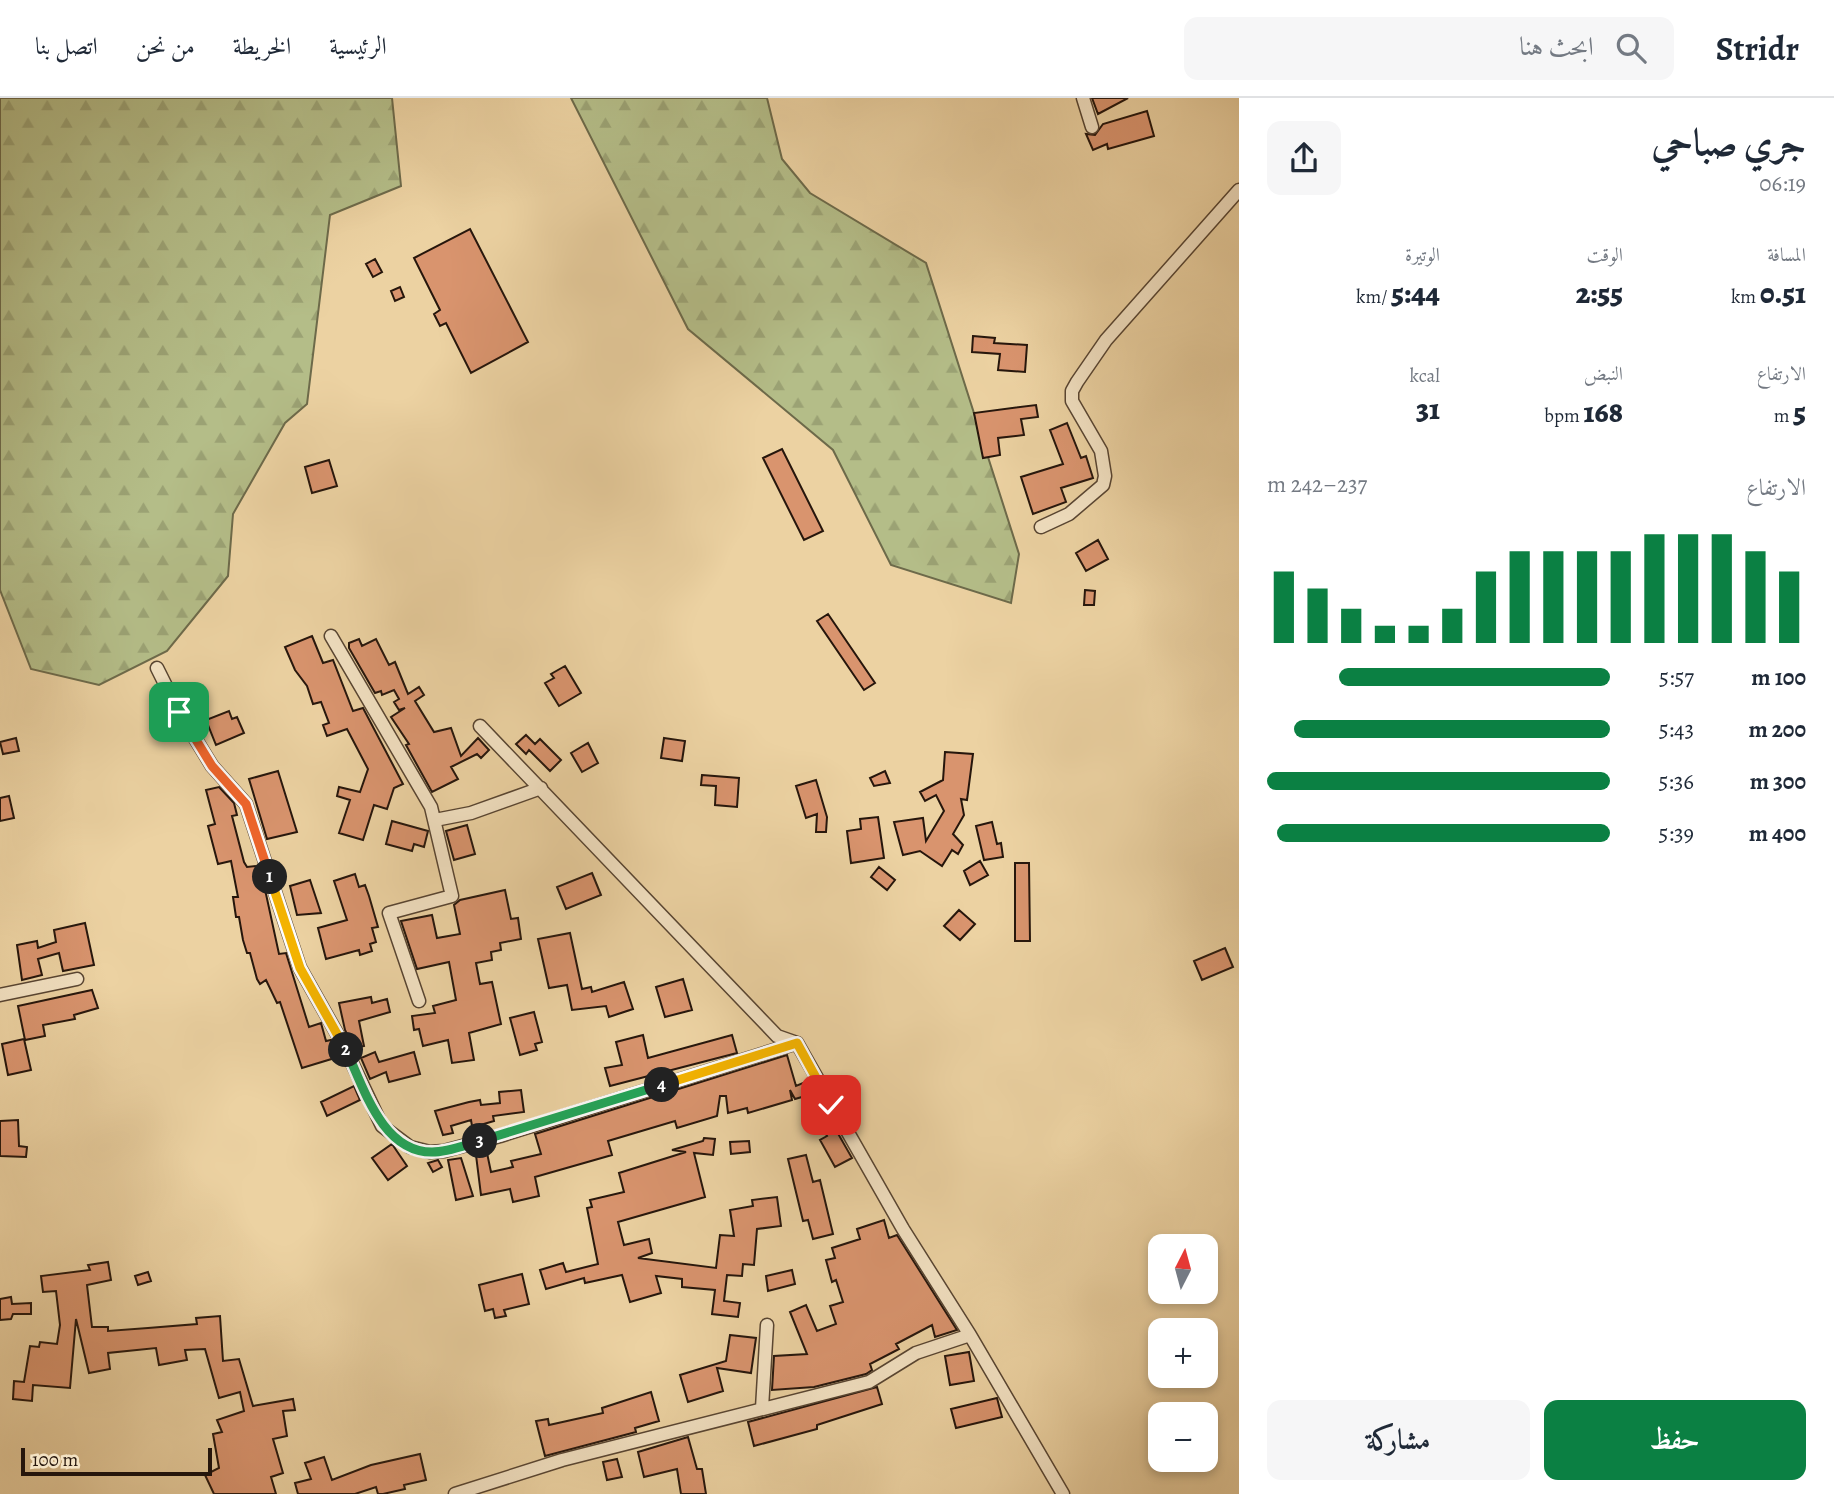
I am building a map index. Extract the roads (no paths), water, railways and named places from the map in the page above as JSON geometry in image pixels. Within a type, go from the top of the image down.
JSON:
[{"type":"street","points":[[1083,98],[1092,127]]},
{"type":"street","points":[[1041,527],[1069,514],[1103,485],[1105,466],[1101,451],[1072,401],[1072,391],[1077,382],[1106,340],[1239,190]]},
{"type":"street","points":[[331,636],[431,807],[435,820],[452,896],[389,913],[419,1001]]},
{"type":"street","points":[[157,668],[179,712],[212,766],[246,804],[300,968],[344,1046],[382,1126],[410,1147],[430,1152],[443,1151],[500,1136],[797,1043]]},
{"type":"street","points":[[480,726],[777,1036],[797,1043],[903,1229],[970,1335],[1063,1494]]},
{"type":"street","points":[[435,820],[471,813],[541,789]]},
{"type":"street","points":[[0,995],[77,979]]},
{"type":"street","points":[[762,1408],[767,1325]]},
{"type":"street","points":[[455,1494],[562,1460],[869,1382],[916,1353],[970,1335]]}]
